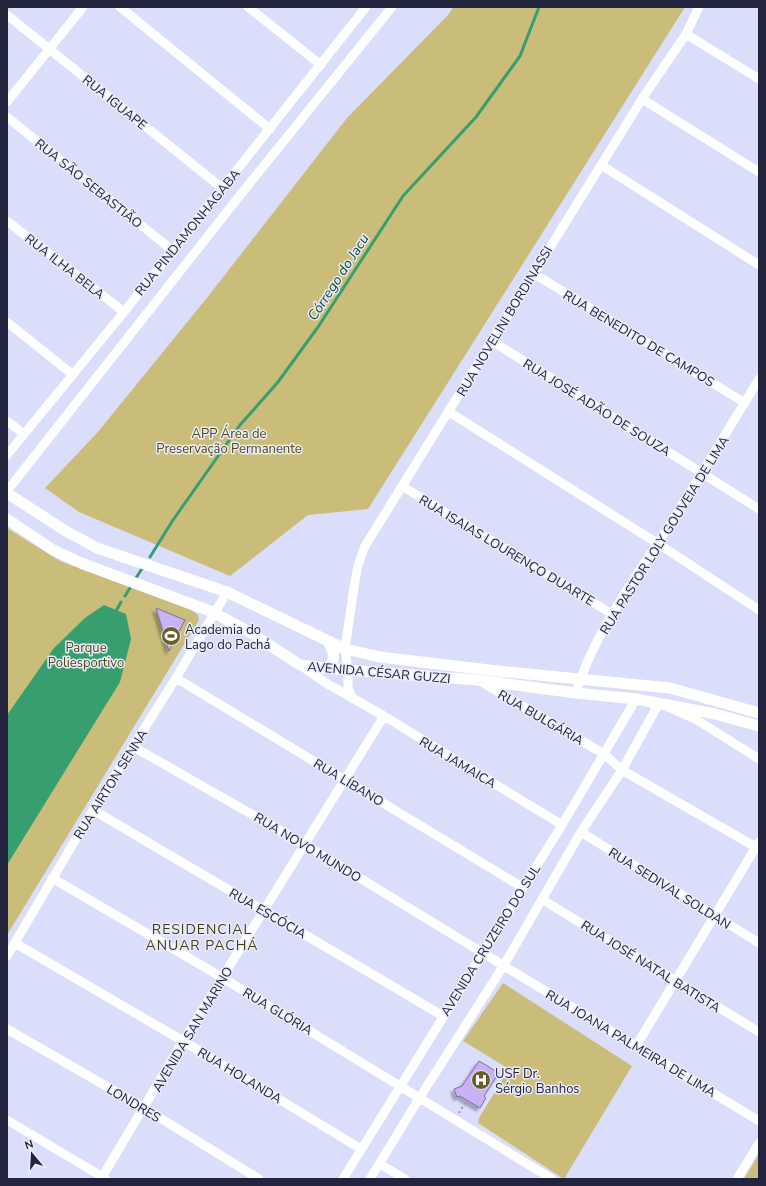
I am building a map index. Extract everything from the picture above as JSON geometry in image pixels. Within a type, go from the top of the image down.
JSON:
[{"type":"street","points":[[7,102],[83,7]]},
{"type":"street","points":[[120,7],[270,129]]},
{"type":"street","points":[[248,7],[321,65]]},
{"type":"street","name":"RUA PINDAMONHAGABA","points":[[7,455],[124,312],[366,7]]},
{"type":"street","points":[[7,492],[232,205],[392,7]]},
{"type":"street","name":"RUA NOVELINI BORDINASSI","points":[[348,670],[345,649],[358,565],[365,546],[642,99],[686,34],[699,7]]},
{"type":"street","name":"RUA IGUAPE","points":[[7,15],[222,188]]},
{"type":"street","points":[[686,34],[759,79]]},
{"type":"street","points":[[642,99],[759,172]]},
{"type":"street","name":"RUA SÃO SEBASTIÃO","points":[[7,117],[172,250]]},
{"type":"street","points":[[601,165],[759,265]]},
{"type":"street","name":"RUA ILHA BELA","points":[[7,221],[124,312]]},
{"type":"street","name":"RUA BENEDITO DE CAMPOS","points":[[533,273],[745,403]]},
{"type":"street","points":[[7,322],[72,374]]},
{"type":"street","name":"RUA JOSÉ ADÃO DE SOUZA","points":[[492,341],[759,509]]},
{"type":"street","name":"RUA PASTOR LOLY GOUVEIA DE LIMA","points":[[576,693],[580,679],[612,614],[703,473],[759,380]]},
{"type":"street","points":[[449,412],[657,543],[759,610]]},
{"type":"street","points":[[7,421],[24,434]]},
{"type":"street","name":"RUA ISAIAS LOURENÇO DUARTE","points":[[402,486],[612,614]]},
{"type":"street","name":"AVENIDA CÉSAR GUZZI","points":[[7,492],[64,530],[97,548],[227,592],[329,643],[345,649],[387,658],[670,688],[759,713]]},
{"type":"street","name":"AVENIDA CÉSAR GUZZI","points":[[7,519],[53,550],[81,563],[213,612],[251,633],[300,665],[477,680],[659,703],[716,714],[759,726]]},
{"type":"street","name":"RUA AIRTON SENNA","points":[[7,956],[93,810],[176,678],[213,612],[227,592]]},
{"type":"street","points":[[322,668],[330,666],[334,661],[333,652],[329,643]]},
{"type":"street","name":"RUA JAMAICA","points":[[300,665],[353,699],[384,716],[562,825]]},
{"type":"street","points":[[348,670],[348,688],[353,699]]},
{"type":"street","name":"RUA LÍBANO","points":[[176,678],[522,887]]},
{"type":"street","name":"RUA BULGÁRIA","points":[[477,680],[604,754],[622,770],[758,846]]},
{"type":"street","name":"AVENIDA CRUZEIRO DO SUL","points":[[343,1179],[522,887],[562,825],[636,700]]},
{"type":"street","points":[[659,703],[697,720],[759,759]]},
{"type":"street","name":"AVENIDA CRUZEIRO DO SUL","points":[[370,1179],[504,965],[581,832],[622,770],[659,703]]},
{"type":"street","name":"AVENIDA SAN MARINO","points":[[104,1178],[183,1041],[224,978],[304,844],[384,716]]},
{"type":"street","name":"RUA NOVO MUNDO","points":[[132,746],[304,844],[504,965]]},
{"type":"street","name":"RUA ESCÓCIA","points":[[93,810],[443,1016]]},
{"type":"street","name":"RUA SEDIVAL SOLDAN","points":[[581,832],[759,943]]},
{"type":"street","points":[[636,1046],[758,846]]},
{"type":"street","name":"RUA GLÓRIA","points":[[52,878],[224,978],[552,1179]]},
{"type":"street","name":"RUA JOSÉ NATAL BATISTA","points":[[543,900],[759,1032]]},
{"type":"street","name":"RUA HOLANDA","points":[[15,943],[183,1041],[361,1149]]},
{"type":"street","name":"RUA JOANA PALMEIRA DE LIMA","points":[[504,965],[759,1121]]},
{"type":"street","name":"LONDRES","points":[[7,1029],[144,1108],[259,1179]]},
{"type":"street","points":[[7,1120],[104,1178]]},
{"type":"street","points":[[737,1179],[759,1144]]},
{"type":"street","points":[[380,1164],[405,1179]]},
{"type":"path","points":[[455,1119],[468,1100]]},
{"type":"green space","name":"APP Área de Preservação Permanente","points":[[453,7],[685,7],[368,509],[308,515],[230,576],[79,512],[45,488],[97,433],[206,299],[347,118],[449,14]]},
{"type":"green space","name":"Parque Poliesportivo","points":[[7,528],[60,561],[191,610],[198,615],[199,620],[7,935]]},
{"type":"green space","points":[[503,983],[632,1066],[564,1179],[478,1123],[479,1118],[509,1069],[463,1041]]},
{"type":"green space","points":[[759,1154],[759,1179],[744,1179]]},
{"type":"shaded area","points":[[104,605],[126,614],[131,639],[120,682],[7,865],[7,715],[54,648],[85,618]]},
{"type":"building","name":"Academia do Lago do Pachá","points":[[156,608],[185,620],[169,651]]},
{"type":"building","name":"USF Dr. Sérgio Banhos","points":[[479,1061],[499,1073],[484,1096],[486,1098],[480,1108],[460,1096],[457,1097],[454,1089],[462,1086]]},
{"type":"waterway","name":"Córrego do Jacu","points":[[150,557],[173,520],[240,425],[278,382],[318,327],[403,196],[476,117],[520,56],[539,7]]},
{"type":"waterway","name":"Córrego do Jacu","points":[[136,578],[143,567]]},
{"type":"waterway","name":"Córrego do Jacu","points":[[125,596],[130,588]]},
{"type":"waterway","name":"Córrego do Jacu","points":[[115,613],[121,602]]},
{"type":"place","name":"Academia do Lago do Pachá","points":[[171,636]]},
{"type":"place","name":"USF Dr. Sérgio Banhos","points":[[481,1080]]},
{"type":"district","name":"RESIDENCIAL ANUAR PACHÁ","points":[[202,938]]}]
